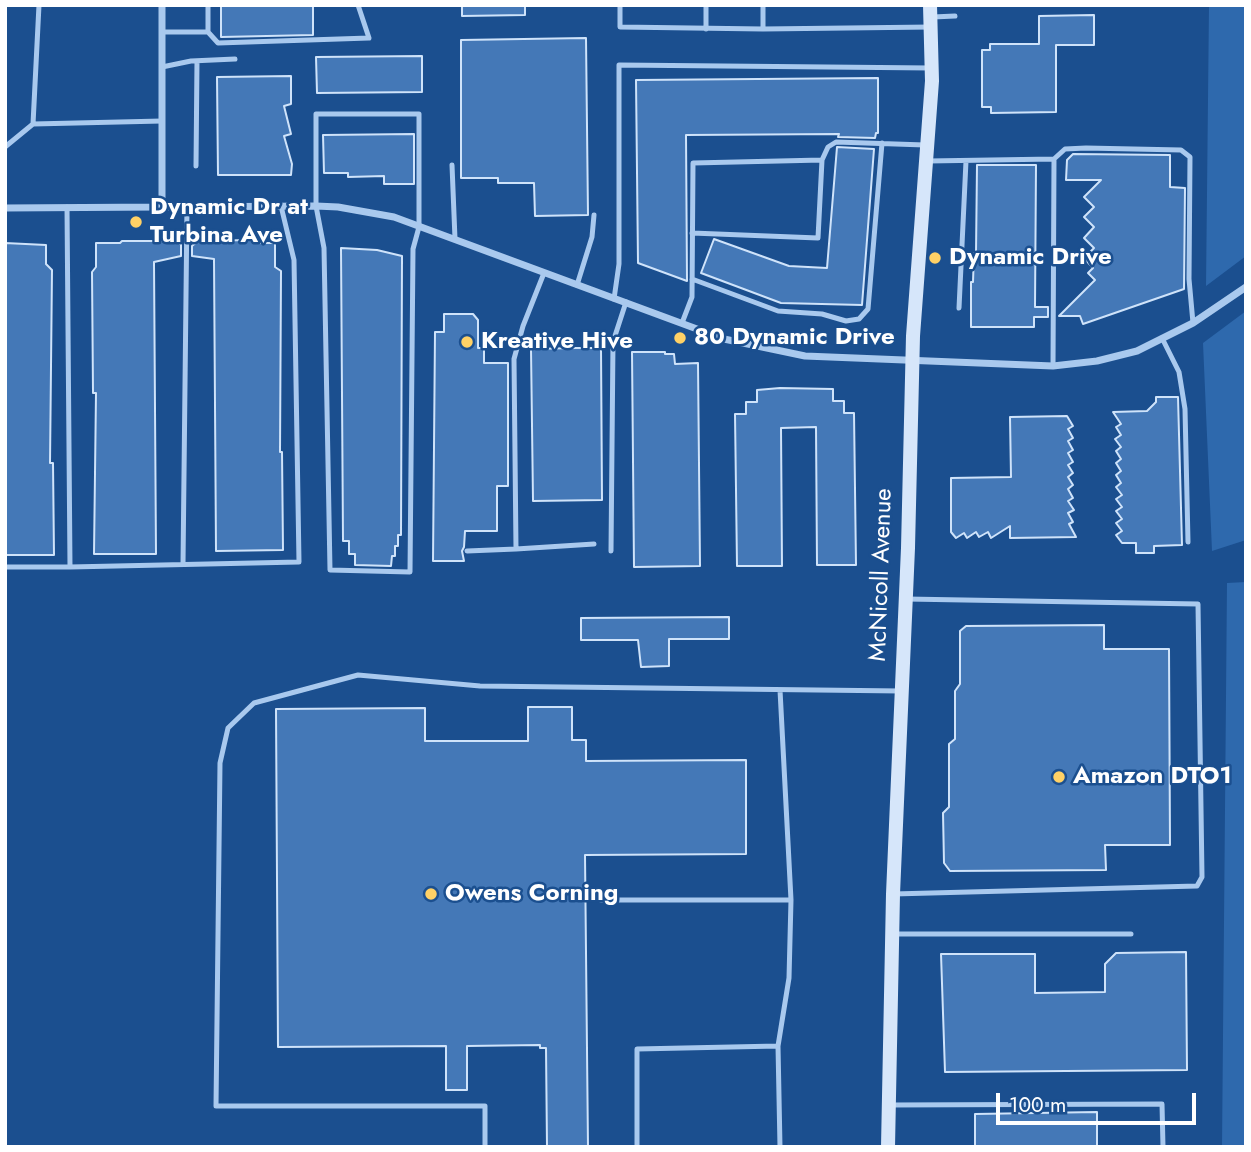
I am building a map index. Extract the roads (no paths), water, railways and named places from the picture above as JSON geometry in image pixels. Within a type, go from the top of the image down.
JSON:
[{"type":"main road","name":"McNicoll Avenue","points":[[888,1147],[893,894],[913,359],[932,68],[930,16]]},
{"type":"street","points":[[162,5],[162,206]]},
{"type":"street","points":[[5,208],[338,207],[394,218],[744,345],[805,356],[1054,366],[1097,361],[1137,351],[1194,323],[1246,287]]},
{"type":"lane","points":[[33,124],[39,5]]},
{"type":"lane","points":[[208,5],[208,32],[218,44],[369,38],[358,5]]},
{"type":"lane","points":[[620,5],[620,27],[763,29],[955,16]]},
{"type":"lane","points":[[706,5],[706,29]]},
{"type":"lane","points":[[763,5],[763,29]]},
{"type":"lane","points":[[163,32],[208,32]]},
{"type":"lane","points":[[162,67],[197,61],[235,59]]},
{"type":"lane","points":[[196,166],[197,61]]},
{"type":"lane","points":[[614,298],[619,264],[620,65],[932,68]]},
{"type":"lane","points":[[316,114],[419,114],[419,227],[413,249],[410,572],[330,570],[324,248],[316,206],[316,114]]},
{"type":"lane","points":[[5,147],[33,124],[162,121]]},
{"type":"lane","points":[[692,233],[818,238],[822,160],[828,147],[836,142],[928,145]]},
{"type":"lane","points":[[692,279],[778,310],[822,314],[846,321],[859,319],[869,309],[882,144]]},
{"type":"lane","points":[[927,161],[1054,159],[1065,149],[1086,148],[1181,150],[1190,157],[1189,279],[1194,323]]},
{"type":"lane","points":[[1054,159],[1054,366]]},
{"type":"lane","points":[[682,323],[692,297],[693,163],[822,160]]},
{"type":"lane","points":[[960,308],[966,160]]},
{"type":"lane","points":[[452,164],[455,239]]},
{"type":"lane","points":[[183,564],[187,206]]},
{"type":"lane","points":[[5,567],[299,562],[294,260],[281,206]]},
{"type":"lane","points":[[67,208],[70,567]]},
{"type":"lane","points":[[577,285],[592,237],[594,215]]},
{"type":"lane","points":[[516,549],[514,359],[544,273]]},
{"type":"lane","points":[[611,551],[613,342],[626,302]]},
{"type":"lane","points":[[1162,338],[1179,372],[1185,409],[1188,542]]},
{"type":"lane","points":[[467,551],[594,544]]},
{"type":"lane","points":[[893,894],[1197,886],[1202,877],[1198,604],[904,599]]},
{"type":"lane","points":[[485,1147],[485,1106],[216,1107],[220,763],[228,728],[254,703],[358,675],[480,686],[901,691]]},
{"type":"lane","points":[[780,690],[791,900],[789,978],[778,1046],[780,1147]]},
{"type":"lane","points":[[601,900],[791,900]]},
{"type":"lane","points":[[893,934],[1130,934]]},
{"type":"lane","points":[[637,1147],[637,1049],[778,1046]]},
{"type":"lane","points":[[889,1105],[1162,1104],[1164,1147]]},
{"type":"place","name":"Dynamic Dr at Turbina Ave","points":[[136,222]]},
{"type":"place","name":"Dynamic Drive","points":[[935,258]]},
{"type":"place","name":"80 Dynamic Drive","points":[[680,338]]},
{"type":"place","name":"Kreative Hive","points":[[467,342]]},
{"type":"place","name":"Amazon DTO1","points":[[1059,777]]},
{"type":"place","name":"Owens Corning","points":[[431,894]]}]
